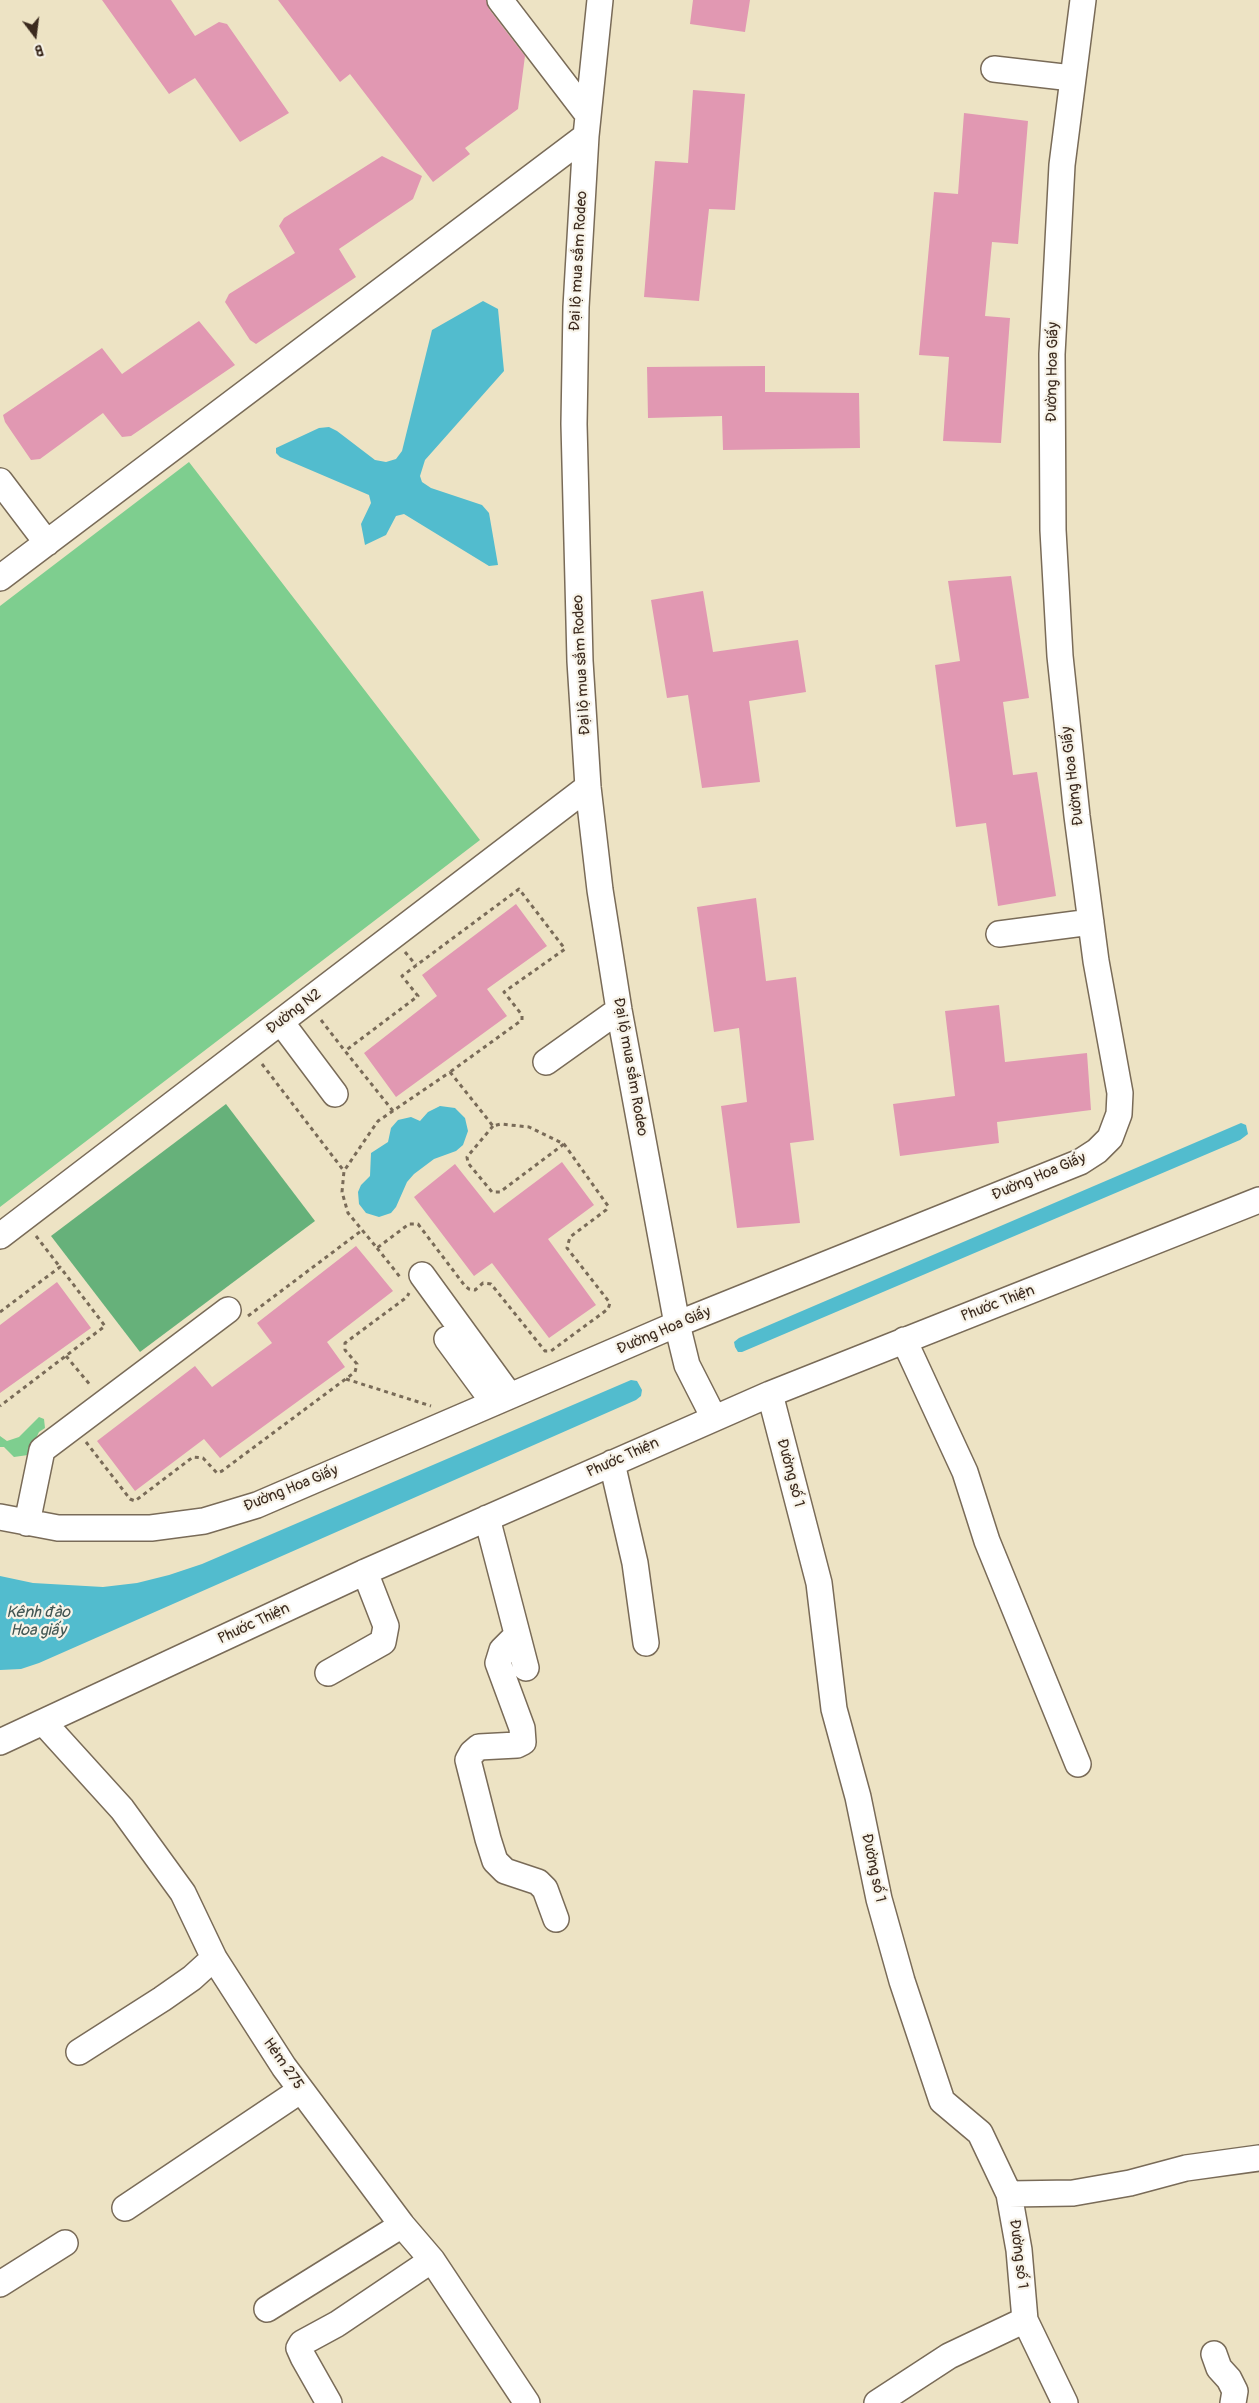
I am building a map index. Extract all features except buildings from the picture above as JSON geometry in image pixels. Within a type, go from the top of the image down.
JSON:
[{"type":"street","points":[[0,578],[587,126],[500,0]]},
{"type":"street","name":"Đại lộ mua sắm Rodeo","points":[[600,0],[587,126],[576,307],[574,424],[580,661],[588,787],[600,890],[619,1010],[677,1324],[687,1365],[714,1418]]},
{"type":"street","name":"Đường Hoa Giấy","points":[[0,1518],[58,1528],[152,1528],[204,1521],[257,1505],[677,1324],[1080,1162],[1104,1144],[1117,1123],[1120,1093],[1091,922],[1064,699],[1053,530],[1053,344],[1062,165],[1083,0]]},
{"type":"street","points":[[994,69],[1072,78]]},
{"type":"street","points":[[0,481],[47,543]]},
{"type":"street","name":"Đường N2","points":[[0,1236],[588,787]]},
{"type":"street","points":[[999,934],[1091,922]]},
{"type":"street","points":[[546,1062],[619,1010]]},
{"type":"street","points":[[281,1022],[336,1094]]},
{"type":"street","name":"Phước Thiện","points":[[3,1736],[44,1723],[365,1572],[770,1394],[1259,1200]]},
{"type":"street","points":[[411,1281],[502,1399]]},
{"type":"street","points":[[27,1523],[42,1450],[105,1402],[237,1314]]},
{"type":"street","points":[[447,1339],[502,1399]]},
{"type":"street","points":[[904,1340],[965,1472],[987,1541],[1078,1764]]},
{"type":"street","name":"Đường số 1","points":[[770,1394],[819,1583],[834,1709],[858,1797],[879,1899],[902,1981],[942,2101],[980,2133],[1009,2194],[1019,2250],[1025,2320]]},
{"type":"street","points":[[612,1463],[635,1563],[646,1643]]},
{"type":"street","points":[[487,1518],[526,1668]]},
{"type":"street","points":[[328,1673],[383,1642],[386,1626],[365,1572]]},
{"type":"street","points":[[517,1635],[502,1650],[498,1663],[522,1728],[523,1742],[517,1745],[479,1747],[468,1760],[495,1861],[505,1871],[538,1882],[545,1889],[556,1919]]},
{"type":"street","name":"Hẻm 275","points":[[44,1723],[122,1809],[183,1892],[214,1958],[301,2090],[402,2225],[432,2260],[527,2403]]},
{"type":"street","points":[[79,2052],[177,1988],[214,1958]]},
{"type":"street","points":[[125,2208],[301,2090]]},
{"type":"street","points":[[1009,2194],[1073,2192],[1130,2183],[1186,2168],[1259,2158]]},
{"type":"street","points":[[267,2309],[402,2225]]},
{"type":"street","points":[[0,2284],[65,2243]]},
{"type":"street","points":[[329,2403],[303,2357],[299,2348],[302,2343],[337,2324],[432,2260]]},
{"type":"street","points":[[877,2403],[949,2356],[1025,2320],[1065,2403]]},
{"type":"street","points":[[1214,2354],[1219,2368],[1229,2380],[1235,2392],[1233,2403]]},
{"type":"path","points":[[86,1440],[130,1499],[135,1501],[193,1457],[203,1458],[217,1472],[222,1471],[346,1379],[357,1368],[345,1350],[345,1343],[407,1297],[411,1281],[377,1248],[348,1213],[342,1192],[344,1171],[378,1121],[522,1020],[522,1015],[504,992],[565,949],[520,889],[402,976],[418,996],[345,1051]]},
{"type":"path","points":[[307,1002],[393,1111]]},
{"type":"path","points":[[248,1047],[344,1171]]},
{"type":"path","points":[[450,1072],[493,1126]]},
{"type":"path","points":[[377,1248],[409,1224],[418,1224],[469,1290],[475,1290],[483,1283],[491,1284],[545,1351],[551,1351],[608,1309],[610,1303],[567,1248],[570,1237],[606,1210],[608,1206],[564,1144],[529,1127],[501,1124],[493,1126],[467,1157],[468,1164],[492,1192],[500,1192],[564,1144]]},
{"type":"path","points":[[0,1406],[105,1326],[23,1219]]},
{"type":"path","points":[[237,1314],[362,1231]]},
{"type":"path","points":[[0,1312],[60,1267]]},
{"type":"path","points":[[66,1356],[105,1402]]},
{"type":"path","points":[[346,1379],[463,1416]]},
{"type":"green space","points":[[189,462],[480,840],[0,1207],[0,606]]},
{"type":"green space","points":[[226,1104],[315,1221],[140,1352],[51,1236]]},
{"type":"green space","points":[[39,1417],[44,1419],[45,1428],[39,1432],[28,1455],[14,1457],[4,1447],[0,1447],[0,1436],[7,1441],[19,1437]]},
{"type":"water","points":[[483,301],[498,309],[504,371],[425,460],[420,476],[422,482],[431,488],[482,505],[489,513],[498,565],[489,566],[404,514],[396,516],[386,535],[365,545],[361,524],[371,503],[369,495],[280,457],[276,453],[276,448],[319,428],[329,427],[375,460],[386,462],[396,459],[402,451],[432,330]]},
{"type":"water","points":[[440,1106],[455,1108],[465,1118],[468,1131],[463,1145],[456,1151],[434,1159],[414,1174],[407,1182],[396,1207],[391,1213],[379,1217],[366,1213],[359,1204],[358,1192],[361,1185],[370,1176],[371,1153],[388,1142],[391,1128],[398,1120],[411,1117],[420,1121],[428,1112]]},
{"type":"water","points":[[1241,1123],[1246,1125],[1248,1134],[1240,1140],[742,1352],[738,1352],[735,1347],[734,1342],[739,1338]]},
{"type":"water","name":"Kênh đào Hoa giấy","points":[[631,1380],[637,1381],[642,1390],[641,1396],[636,1400],[39,1663],[21,1669],[0,1670],[0,1576],[33,1583],[103,1587],[137,1583],[169,1575],[202,1564]]}]
